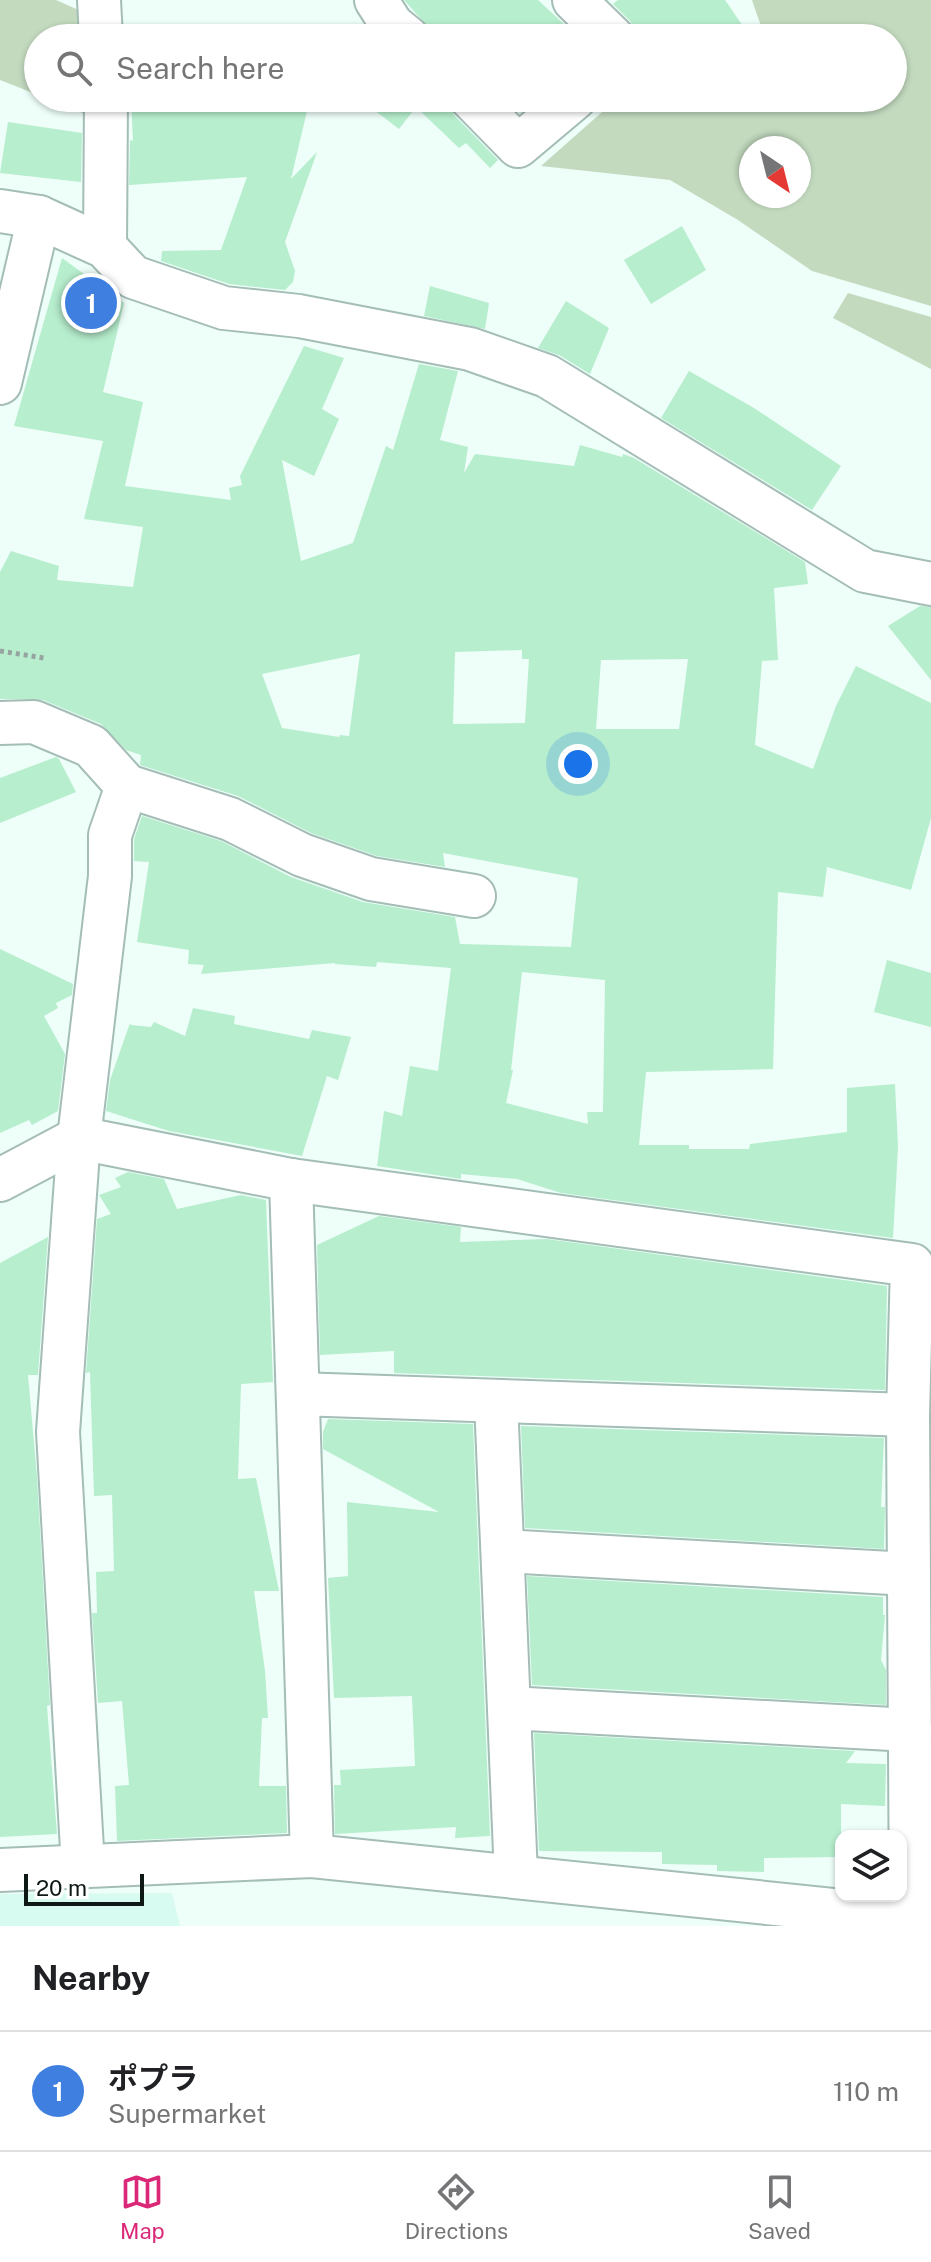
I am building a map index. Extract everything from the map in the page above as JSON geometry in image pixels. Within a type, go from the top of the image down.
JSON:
[{"type":"street","points":[[99,0],[100,24]]},
{"type":"street","points":[[376,0],[391,24]]},
{"type":"street","points":[[574,0],[599,24]]},
{"type":"street","points":[[105,247],[106,112]]},
{"type":"street","points":[[485,112],[518,146],[558,112]]},
{"type":"street","points":[[0,383],[19,214],[105,247],[133,277],[224,308],[299,316],[470,349],[547,376],[865,571],[931,584]]},
{"type":"street","points":[[0,723],[34,722],[91,746],[127,786],[230,819],[302,855],[371,879],[474,896]]},
{"type":"street","points":[[83,1867],[58,1432],[79,1138],[110,876],[110,835],[127,786]]},
{"type":"street","points":[[0,1180],[79,1138],[291,1180],[912,1265],[908,1415],[910,1730],[921,1918],[312,1856],[0,1870]]},
{"type":"street","points":[[291,1180],[312,1856]]},
{"type":"street","points":[[298,1394],[908,1415]]},
{"type":"street","points":[[496,1401],[516,1876]]},
{"type":"street","points":[[503,1551],[909,1574]]},
{"type":"street","points":[[509,1708],[910,1730]]},
{"type":"path","points":[[0,651],[44,658]]},
{"type":"shaded area","points":[[0,0],[56,0],[83,12],[83,24],[24,24],[24,89],[0,80]]},
{"type":"shaded area","points":[[752,0],[931,0],[931,306],[812,271],[738,220],[670,180],[541,166],[602,112],[907,112],[907,24],[760,24]]},
{"type":"shaded area","points":[[848,293],[931,317],[931,369],[833,318]]},
{"type":"shaded area","points":[[172,1893],[180,1926],[0,1926],[0,1894]]},
{"type":"building","points":[[404,0],[538,0],[564,24],[426,24]]},
{"type":"building","points":[[618,0],[725,0],[741,24],[632,24],[613,4]]},
{"type":"building","points":[[132,112],[307,112],[291,179],[317,152],[285,242],[295,271],[293,282],[285,290],[229,284],[161,261],[162,251],[221,250],[247,177],[129,185],[130,140],[133,141]]},
{"type":"building","points":[[377,112],[412,112],[399,129]]},
{"type":"building","points":[[421,112],[453,112],[498,160],[490,168],[466,143],[459,148]]},
{"type":"building","points":[[8,122],[82,133],[81,182],[0,173]]},
{"type":"building","points":[[682,226],[706,270],[651,304],[624,260]]},
{"type":"building","points":[[62,258],[124,303],[103,392],[143,402],[125,486],[231,500],[229,488],[242,485],[240,476],[304,346],[344,358],[322,409],[339,419],[314,476],[282,460],[301,561],[353,543],[386,446],[393,450],[419,364],[458,371],[440,440],[468,447],[464,473],[475,454],[574,466],[580,445],[622,457],[623,454],[805,562],[808,584],[774,588],[778,660],[762,661],[755,745],[813,769],[836,706],[856,666],[931,703],[931,818],[911,890],[827,867],[823,897],[778,892],[773,1069],[646,1072],[639,1145],[749,1149],[750,1144],[847,1132],[847,1088],[895,1084],[898,1147],[893,1238],[561,1193],[517,1179],[461,1174],[461,1179],[377,1166],[384,1111],[402,1116],[410,1066],[438,1071],[451,968],[377,962],[376,967],[335,963],[201,974],[204,965],[188,964],[189,950],[137,942],[149,862],[134,861],[134,839],[142,816],[221,841],[291,877],[363,902],[455,917],[460,944],[571,947],[578,878],[443,853],[445,867],[377,856],[311,833],[238,796],[140,765],[141,755],[126,750],[101,724],[43,700],[0,699],[0,572],[11,551],[59,566],[57,580],[133,587],[143,527],[84,519],[103,441],[14,426]],"holes":[[[522,650],[522,659],[529,659],[525,723],[453,724],[455,652]],[[360,654],[349,736],[282,728],[262,674]],[[688,659],[679,729],[596,729],[601,660]],[[522,972],[605,980],[603,1112],[587,1112],[588,1124],[506,1103]]]},
{"type":"building","points":[[430,286],[489,303],[485,329],[424,316]]},
{"type":"building","points":[[566,301],[609,328],[590,374],[559,355],[538,348]]},
{"type":"building","points":[[689,371],[754,408],[841,466],[812,510],[661,418]]},
{"type":"building","points":[[920,606],[931,607],[931,680],[888,626]]},
{"type":"building","points":[[56,757],[76,792],[0,823],[0,778]]},
{"type":"building","points":[[0,949],[73,984],[72,995],[56,1003],[58,1008],[44,1016],[65,1054],[58,1111],[32,1125],[29,1120],[0,1133]]},
{"type":"building","points":[[887,960],[931,973],[931,1027],[874,1012]]},
{"type":"building","points":[[193,1008],[235,1016],[234,1024],[309,1039],[312,1030],[351,1037],[338,1080],[327,1076],[302,1156],[169,1131],[106,1111],[110,1080],[130,1023],[151,1027],[154,1022],[185,1036]]},
{"type":"building","points":[[128,1172],[164,1179],[177,1209],[241,1195],[266,1200],[273,1382],[241,1384],[238,1479],[256,1478],[279,1591],[254,1591],[268,1718],[262,1718],[259,1786],[286,1786],[287,1833],[117,1841],[115,1786],[129,1785],[122,1701],[98,1703],[92,1613],[97,1613],[96,1572],[114,1571],[112,1495],[94,1496],[90,1372],[86,1373],[97,1219],[111,1214],[99,1195],[121,1187],[115,1178]]},
{"type":"building","points":[[379,1216],[461,1227],[460,1242],[547,1239],[887,1286],[885,1390],[394,1373],[394,1351],[320,1355],[317,1245]]},
{"type":"building","points":[[48,1237],[38,1375],[28,1375],[37,1477],[50,1705],[47,1706],[57,1834],[0,1837],[0,1263]]},
{"type":"building","points":[[328,1419],[473,1424],[490,1836],[455,1838],[456,1827],[335,1834],[334,1785],[341,1785],[340,1770],[415,1766],[412,1696],[334,1698],[328,1578],[348,1576],[347,1502],[439,1512],[323,1449],[323,1432]]},
{"type":"building","points":[[521,1426],[884,1438],[881,1507],[885,1507],[884,1549],[525,1528]]},
{"type":"building","points":[[527,1576],[883,1597],[885,1615],[881,1660],[886,1670],[886,1705],[532,1685]]},
{"type":"building","points":[[534,1733],[855,1751],[846,1763],[886,1764],[885,1806],[841,1804],[841,1830],[835,1830],[835,1857],[764,1858],[764,1872],[717,1871],[717,1865],[662,1864],[662,1852],[539,1851]]},
{"type":"place","name":"ポプラ","points":[[91,303]]}]
